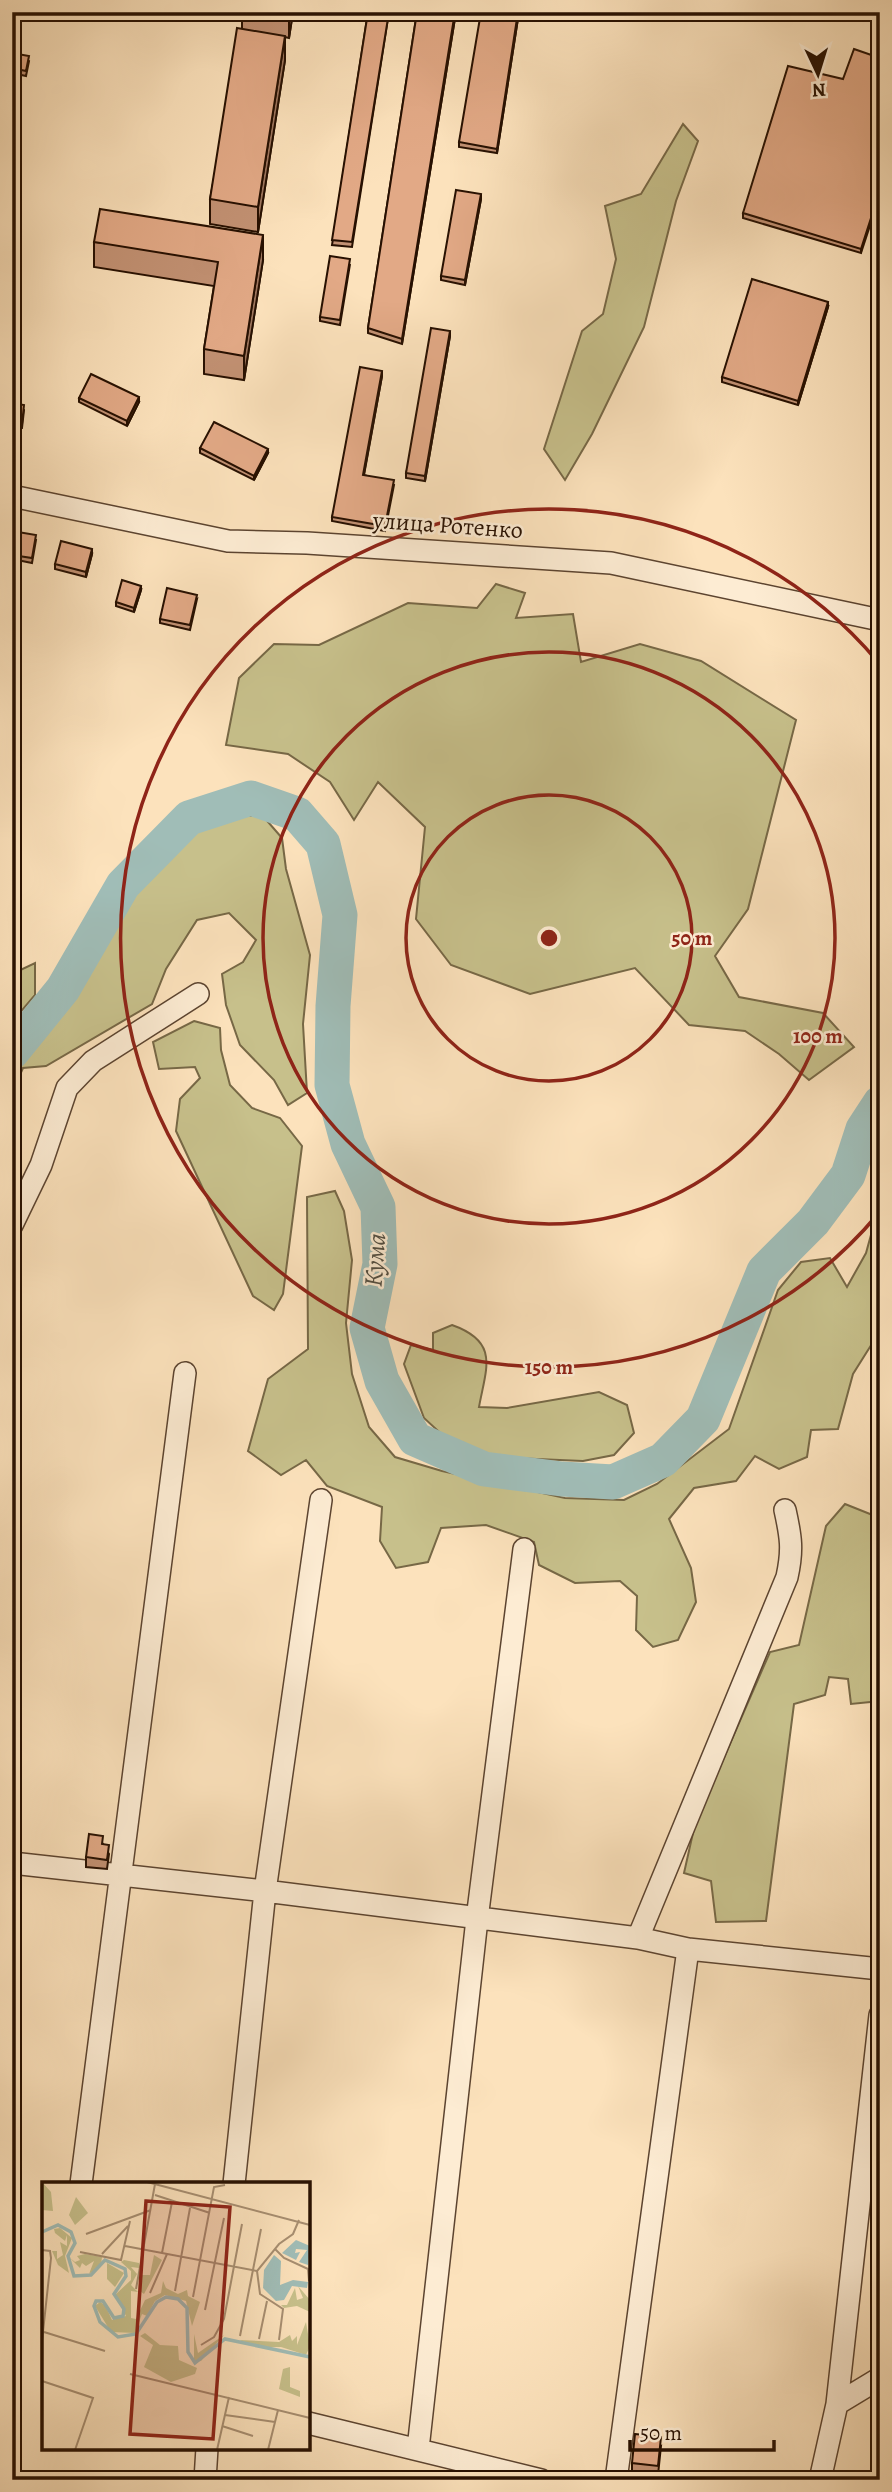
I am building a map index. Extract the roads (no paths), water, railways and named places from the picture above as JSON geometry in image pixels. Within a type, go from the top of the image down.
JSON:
[{"type":"street","name":"улица Ротенко","points":[[12,496],[228,541],[307,543],[611,563],[880,620]]},
{"type":"street","points":[[12,1225],[41,1166],[67,1088],[93,1061],[198,994]]},
{"type":"street","points":[[81,2182],[185,1373]]},
{"type":"street","points":[[234,2182],[265,1891],[321,1500]]},
{"type":"street","points":[[638,1938],[787,1577],[792,1539],[785,1510]]},
{"type":"street","points":[[418,2449],[477,1919],[524,1549]]},
{"type":"street","points":[[12,1863],[265,1891],[638,1938],[688,1949],[880,1969]]},
{"type":"street","points":[[616,2480],[688,1949]]},
{"type":"street","points":[[820,2480],[837,2404],[880,2015]]},
{"type":"street","points":[[837,2404],[880,2378]]},
{"type":"street","points":[[310,2423],[541,2480]]},
{"type":"street","points":[[205,2480],[207,2450]]},
{"type":"waterway","name":"Кума","points":[[12,1052],[63,989],[123,885],[189,818],[251,798],[297,814],[323,844],[340,915],[333,1006],[332,1085],[348,1144],[378,1207],[380,1264],[367,1328],[382,1381],[415,1439],[484,1469],[562,1479],[613,1482],[663,1460],[703,1419],[764,1271],[813,1222],[848,1175],[863,1129],[880,1103]]}]
